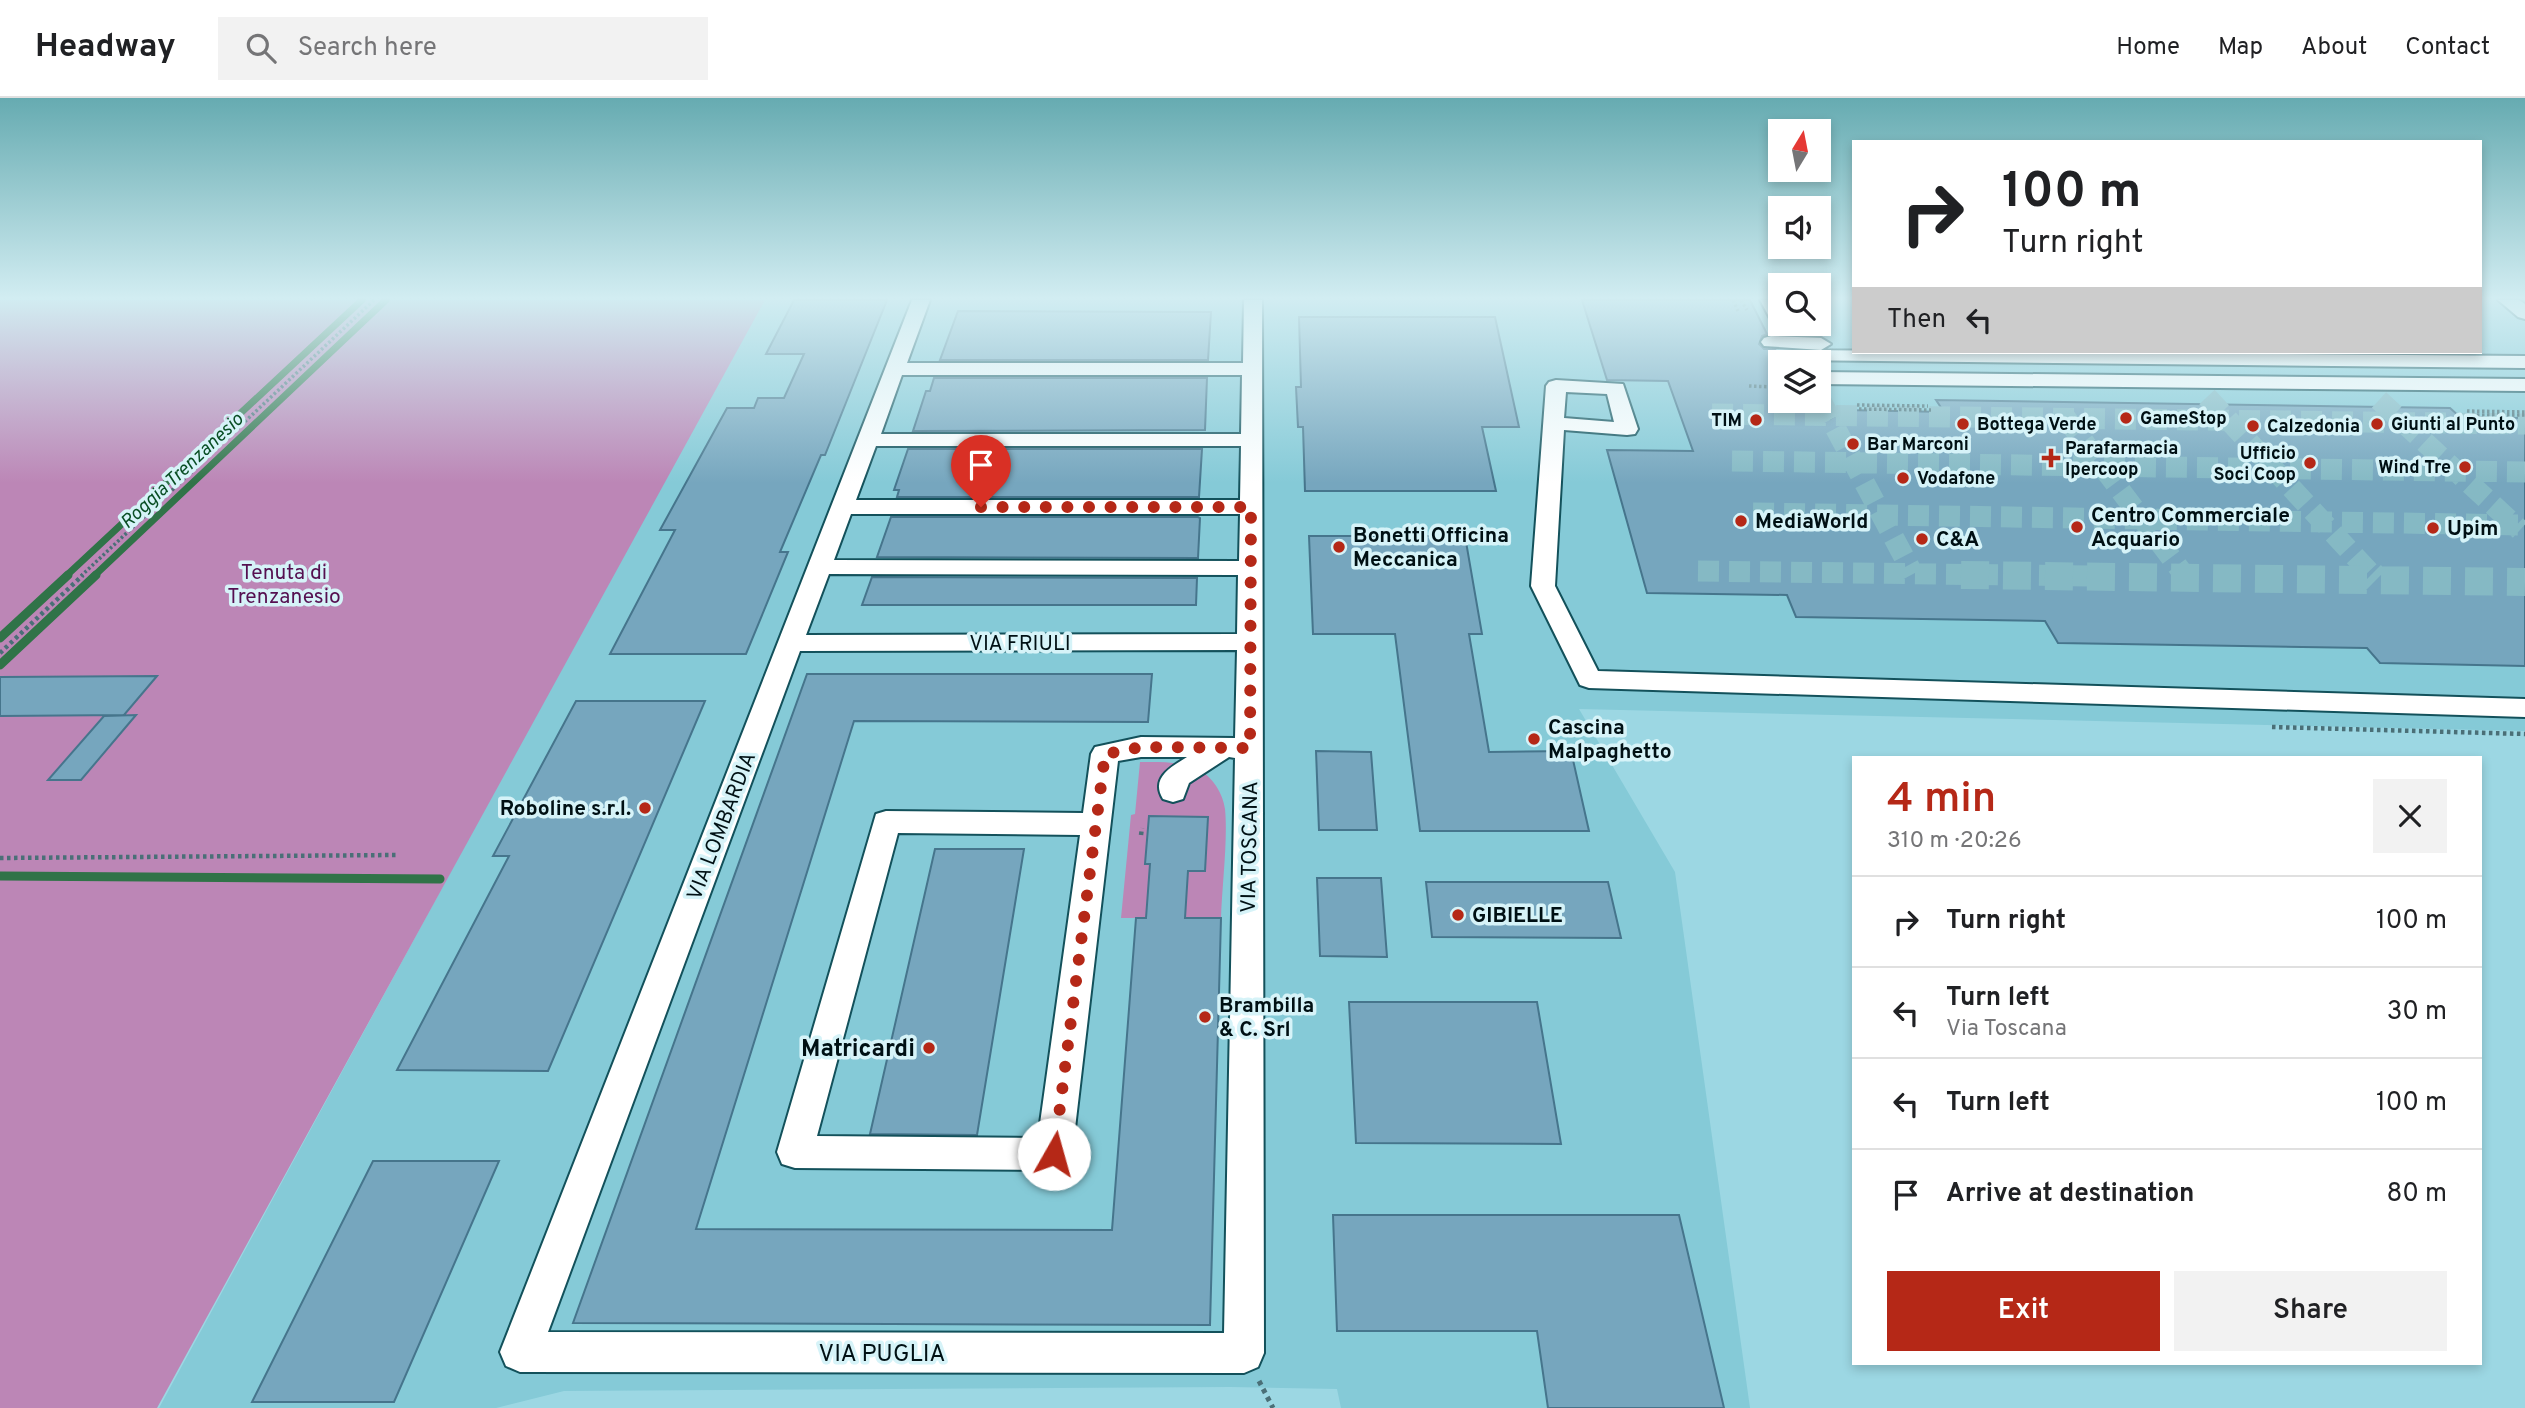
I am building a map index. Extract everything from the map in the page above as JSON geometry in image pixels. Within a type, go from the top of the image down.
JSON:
[{"type":"street","name":"VIA LOMBARDIA","points":[[520,1352],[898,361]]},
{"type":"street","name":"VIA TOSCANA","points":[[1244,1353],[1236,748],[1250,642],[1253,361]]},
{"type":"street","points":[[2023,361],[2043,388]]},
{"type":"street","points":[[2174,361],[2200,390]]},
{"type":"street","points":[[2337,361],[2379,400]]},
{"type":"street","points":[[2469,361],[2525,362]]},
{"type":"street","points":[[895,369],[1253,369]]},
{"type":"street","points":[[1831,379],[2043,388],[2200,390],[2361,384],[2525,386]]},
{"type":"street","points":[[1554,423],[1543,586],[1589,679],[2525,708]]},
{"type":"street","points":[[868,440],[1252,440]]},
{"type":"street","points":[[842,507],[1251,507]]},
{"type":"street","points":[[819,567],[1251,568]]},
{"type":"street","name":"VIA FRIULI","points":[[791,643],[1250,642]]},
{"type":"street","points":[[1095,824],[886,822],[795,1152],[1054,1154],[1105,754],[1142,747],[1236,748]]},
{"type":"street","points":[[1173,792],[1175,778],[1236,748]]},
{"type":"street","name":"VIA PUGLIA","points":[[520,1352],[1244,1353]]},
{"type":"path","points":[[0,653],[309,361]]},
{"type":"path","points":[[1749,386],[1768,387]]},
{"type":"path","points":[[1858,407],[1930,408]]},
{"type":"path","points":[[2468,411],[2525,414]]},
{"type":"path","points":[[2472,415],[2525,414]]},
{"type":"path","points":[[2272,727],[2525,734]]},
{"type":"path","points":[[0,858],[397,855]]},
{"type":"shaded area","points":[[727,361],[1768,361],[1768,413],[1831,413],[1831,361],[2525,361],[2525,731],[1579,709],[1675,872],[1750,1408],[1341,1408],[1337,1389],[1230,1387],[564,1391],[496,1408],[159,1408],[454,866],[602,577]]},
{"type":"green space","name":"Tenuta di Trenzanesio","points":[[0,361],[731,361],[157,1408],[0,1408]]},
{"type":"green space","points":[[1140,762],[1192,767],[1209,777],[1220,792],[1226,821],[1221,918],[1121,918],[1131,815],[1135,814]]},
{"type":"building","points":[[801,361],[863,361],[825,455],[821,455],[780,552],[788,552],[746,654],[610,654],[675,530],[660,530],[727,408],[754,408],[758,398],[784,398]]},
{"type":"building","points":[[1300,361],[1505,361],[1519,427],[1482,427],[1496,491],[1305,491],[1303,427],[1298,427],[1296,387],[1301,387]]},
{"type":"building","name":"Centro Commerciale Acquario","points":[[1601,361],[1768,361],[1768,413],[1816,413],[1830,419],[1845,410],[1944,412],[1936,400],[2450,408],[2460,417],[2525,418],[2525,666],[2380,663],[2367,648],[2058,643],[2045,621],[1796,617],[1787,595],[1647,593],[1607,450],[1693,451],[1668,381],[1607,380]]},
{"type":"building","points":[[934,378],[1207,378],[1205,430],[913,431],[926,391],[930,391]]},
{"type":"building","points":[[908,449],[1202,449],[1199,497],[897,497],[899,490],[894,490]]},
{"type":"building","points":[[891,517],[1198,517],[1198,558],[877,557]]},
{"type":"building","points":[[1309,536],[1465,536],[1482,634],[1469,634],[1489,752],[1571,751],[1589,831],[1420,831],[1395,634],[1313,634]]},
{"type":"building","points":[[872,577],[1197,578],[1196,605],[862,605]]},
{"type":"building","points":[[807,674],[1152,674],[1148,722],[854,721],[696,1229],[1112,1230],[1136,918],[1146,918],[1150,864],[1145,864],[1149,816],[1208,817],[1205,871],[1188,871],[1185,918],[1221,918],[1210,1325],[573,1323]]},
{"type":"building","points":[[157,676],[124,715],[0,716],[0,677]]},
{"type":"building","points":[[576,701],[705,701],[548,1071],[397,1070],[509,856],[493,856]]},
{"type":"building","points":[[136,715],[81,780],[48,780],[104,716]]},
{"type":"building","points":[[1316,751],[1371,752],[1377,830],[1319,830]]},
{"type":"building","points":[[935,849],[1024,849],[977,1135],[870,1134]]},
{"type":"building","points":[[1317,878],[1381,878],[1387,957],[1320,956]]},
{"type":"building","points":[[1426,882],[1608,882],[1621,938],[1432,937]]},
{"type":"building","points":[[1349,1002],[1537,1002],[1561,1144],[1356,1143]]},
{"type":"building","points":[[373,1161],[499,1161],[394,1402],[252,1402]]},
{"type":"building","points":[[1333,1215],[1679,1215],[1724,1408],[1548,1408],[1537,1331],[1337,1331]]},
{"type":"waterway","points":[[66,576],[296,361]]},
{"type":"waterway","name":"Roggia Trenzanesio","points":[[94,576],[321,361]]},
{"type":"waterway","points":[[0,638],[68,575]]},
{"type":"waterway","name":"Roggia Trenzanesio","points":[[0,665],[96,575]]},
{"type":"waterway","name":"Roggia Trenzanesio","points":[[0,876],[440,879]]},
{"type":"tunnel","points":[[2207,397],[2229,420]]},
{"type":"tunnel","points":[[2379,400],[2403,423]]},
{"type":"tunnel","points":[[1712,414],[1829,415]]},
{"type":"tunnel","points":[[1829,415],[2066,418]]},
{"type":"tunnel","points":[[1829,415],[1854,463]]},
{"type":"tunnel","points":[[2066,418],[2229,420]]},
{"type":"tunnel","points":[[2066,418],[2102,466]]},
{"type":"tunnel","points":[[2229,420],[2403,423]]},
{"type":"tunnel","points":[[2229,420],[2273,469]]},
{"type":"tunnel","points":[[2403,423],[2525,424]]},
{"type":"tunnel","points":[[2403,423],[2456,471]]},
{"type":"tunnel","points":[[1732,461],[1854,463]]},
{"type":"tunnel","points":[[1854,463],[2102,466]]},
{"type":"tunnel","points":[[1854,463],[1882,515]]},
{"type":"tunnel","points":[[2102,466],[2273,469]]},
{"type":"tunnel","points":[[2102,466],[2142,519]]},
{"type":"tunnel","points":[[2273,469],[2456,471]]},
{"type":"tunnel","points":[[2273,469],[2323,522]]},
{"type":"tunnel","points":[[2456,471],[2525,472]]},
{"type":"tunnel","points":[[2456,471],[2514,525]]},
{"type":"tunnel","points":[[1753,513],[1882,515]]},
{"type":"tunnel","points":[[1882,515],[2142,519]]},
{"type":"tunnel","points":[[1882,515],[1913,574]]},
{"type":"tunnel","points":[[2142,519],[2323,522]]},
{"type":"tunnel","points":[[2142,519],[2185,576]]},
{"type":"tunnel","points":[[2323,522],[2514,525]]},
{"type":"tunnel","points":[[2323,522],[2373,576]]},
{"type":"tunnel","points":[[2514,525],[2525,525]]},
{"type":"tunnel","points":[[2514,525],[2520,530]]},
{"type":"tunnel","points":[[1698,571],[1913,574]]},
{"type":"tunnel","points":[[1913,574],[2093,576]]},
{"type":"tunnel","points":[[1961,575],[2525,582]]},
{"type":"tunnel","points":[[2371,575],[2376,580]]},
{"type":"place","name":"GameStop","points":[[2126,418]]},
{"type":"place","name":"TIM","points":[[1756,420]]},
{"type":"place","name":"Bottega Verde","points":[[1963,424]]},
{"type":"place","name":"Giunti al Punto","points":[[2377,424]]},
{"type":"place","name":"Calzedonia","points":[[2253,426]]},
{"type":"place","name":"Bar Marconi","points":[[1853,444]]},
{"type":"place","name":"Parafarmacia Ipercoop","points":[[2051,458]]},
{"type":"place","name":"Ufficio Soci Coop","points":[[2310,463]]},
{"type":"place","name":"Wind Tre","points":[[2465,467]]},
{"type":"place","name":"Vodafone","points":[[1903,478]]},
{"type":"place","name":"MediaWorld","points":[[1741,521]]},
{"type":"place","name":"Centro Commerciale Acquario","points":[[2077,527]]},
{"type":"place","name":"Upim","points":[[2433,528]]},
{"type":"place","name":"C&A","points":[[1922,539]]},
{"type":"place","name":"Bonetti Officina Meccanica","points":[[1339,547]]},
{"type":"place","name":"Cascina Malpaghetto","points":[[1534,739]]},
{"type":"place","name":"Roboline s.r.l.","points":[[645,808]]},
{"type":"place","name":"GIBIELLE","points":[[1458,915]]},
{"type":"place","name":"Brambilla & C. Srl","points":[[1205,1017]]},
{"type":"place","name":"Matricardi","points":[[929,1048]]},
{"type":"route","points":[[981,507],[1251,507],[1250,748],[1142,747],[1105,754],[1054,1154]]}]
